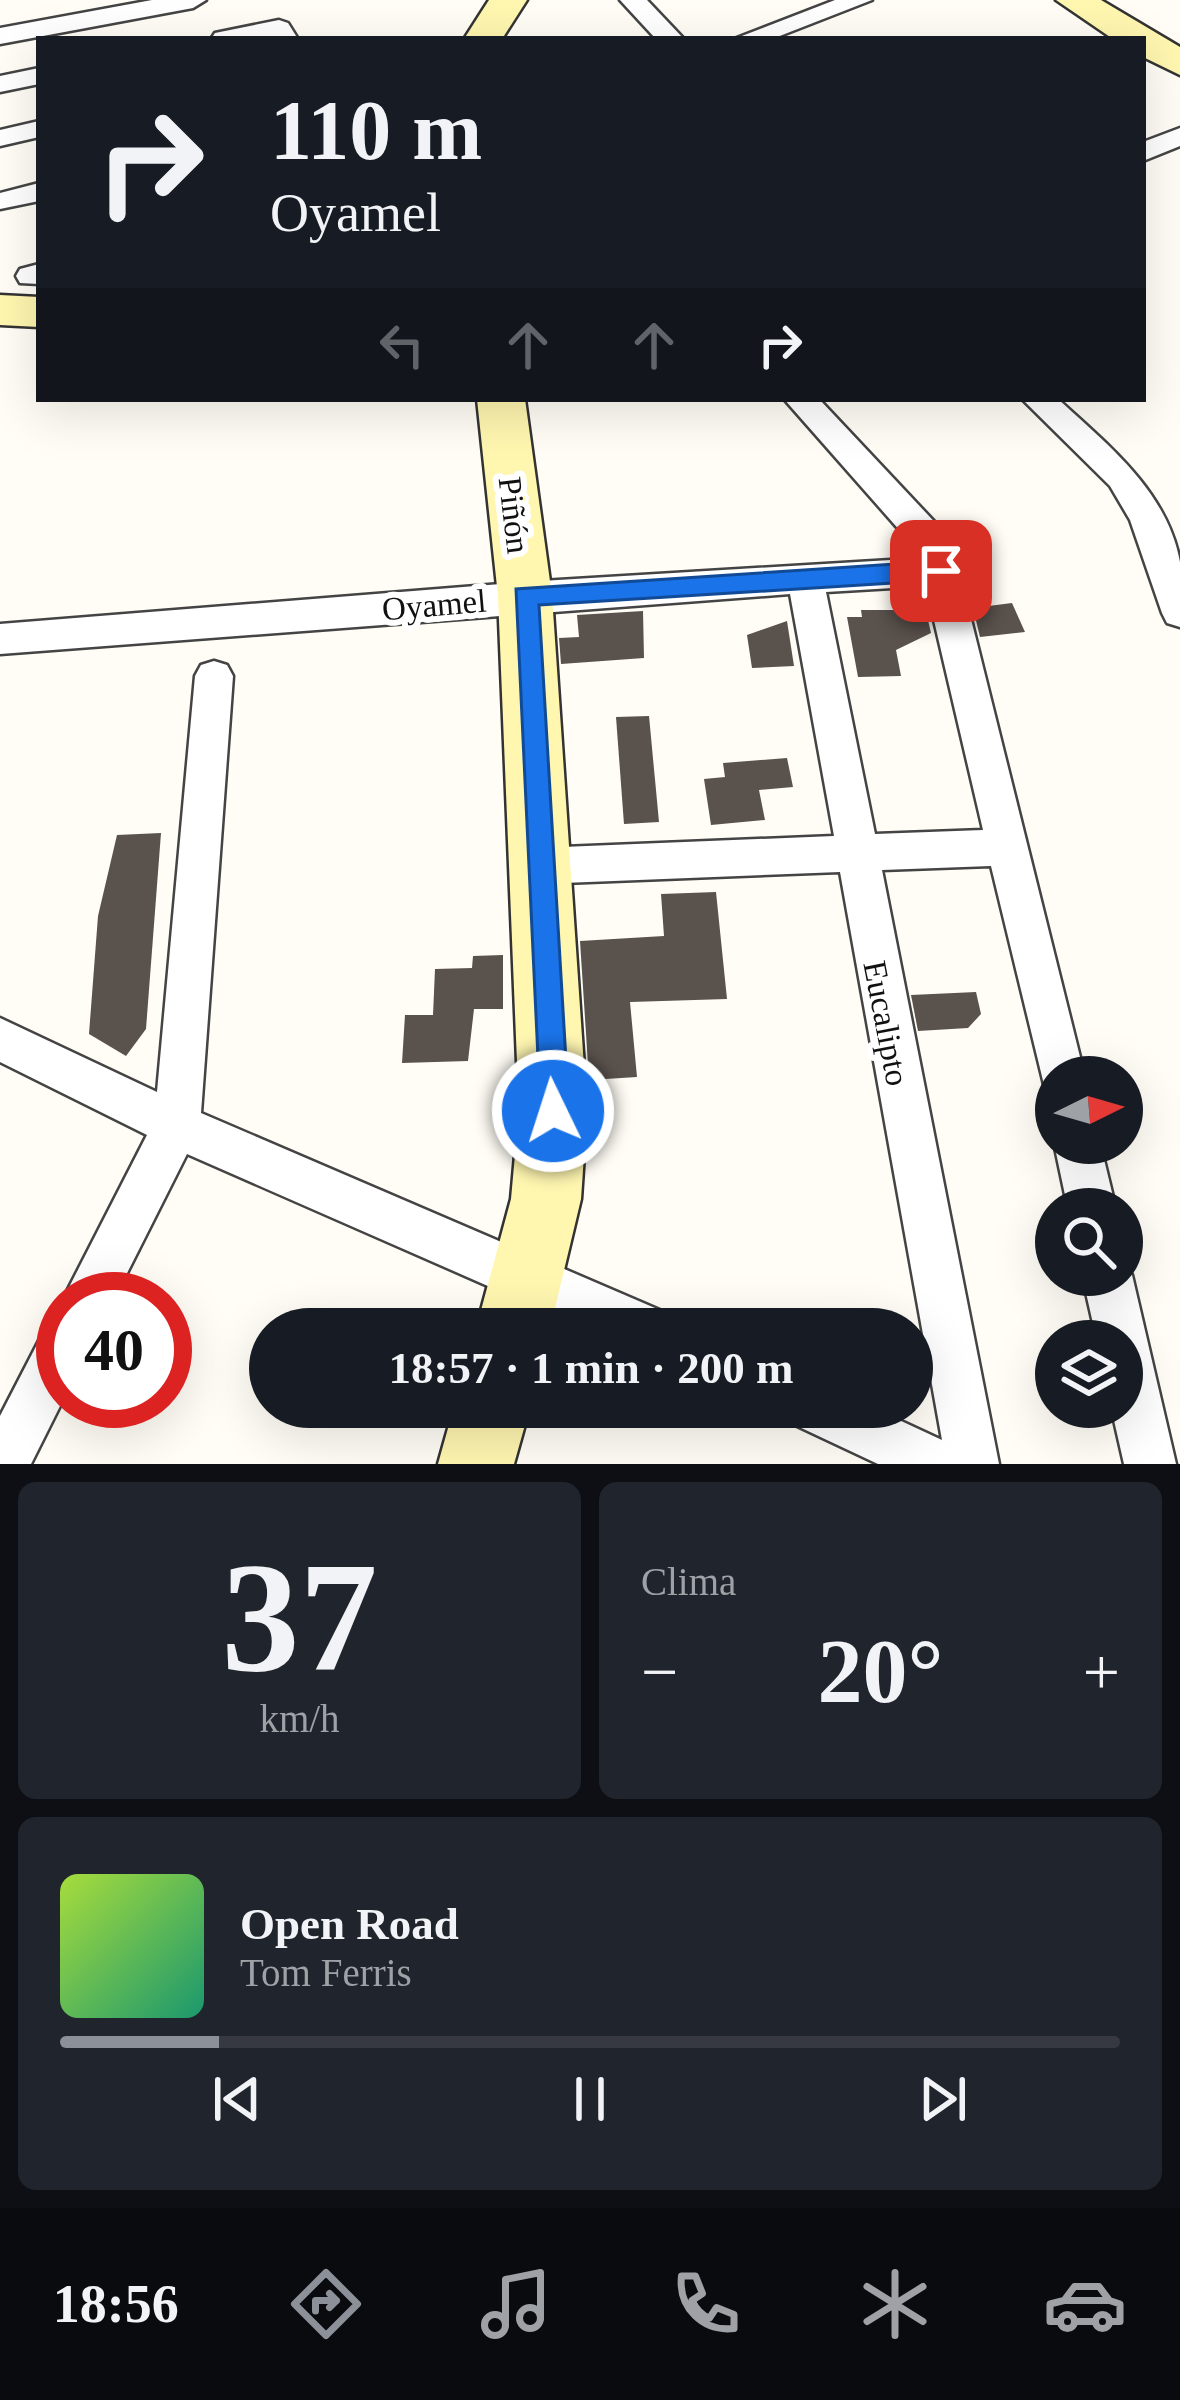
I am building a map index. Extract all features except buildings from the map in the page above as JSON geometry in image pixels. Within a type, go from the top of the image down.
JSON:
[{"type":"street","points":[[485,36],[508,0]]},
{"type":"street","points":[[633,0],[668,36]]},
{"type":"street","points":[[756,36],[859,0]]},
{"type":"street","points":[[1076,0],[1135,36]]},
{"type":"street","points":[[0,36],[188,8]]},
{"type":"street","points":[[0,84],[36,77]]},
{"type":"street","points":[[0,138],[36,130]]},
{"type":"street","points":[[1146,152],[1180,136]]},
{"type":"street","points":[[1,199],[36,193]]},
{"type":"street","points":[[0,310],[36,287]]},
{"type":"street","name":"Piñón","points":[[501,402],[525,596],[553,1111],[546,1198],[521,1302]]},
{"type":"street","points":[[803,402],[934,535],[942,549],[941,571],[1057,1056]]},
{"type":"street","points":[[1041,402],[1122,477],[1147,519],[1180,613]]},
{"type":"street","name":"Oyamel","points":[[0,640],[525,596],[941,571]]},
{"type":"street","name":"Eucalipto","points":[[806,580],[854,856],[973,1464]]},
{"type":"street","points":[[102,1272],[178,1126],[214,676]]},
{"type":"street","points":[[538,866],[1009,847]]},
{"type":"street","points":[[0,1040],[521,1302]]},
{"type":"street","points":[[3,1464],[36,1400]]},
{"type":"street","points":[[476,1464],[486,1428]]},
{"type":"street","points":[[858,1428],[936,1464]]},
{"type":"street","points":[[1142,1428],[1150,1464]]},
{"type":"route","points":[[553,1111],[525,596],[941,571]]}]
